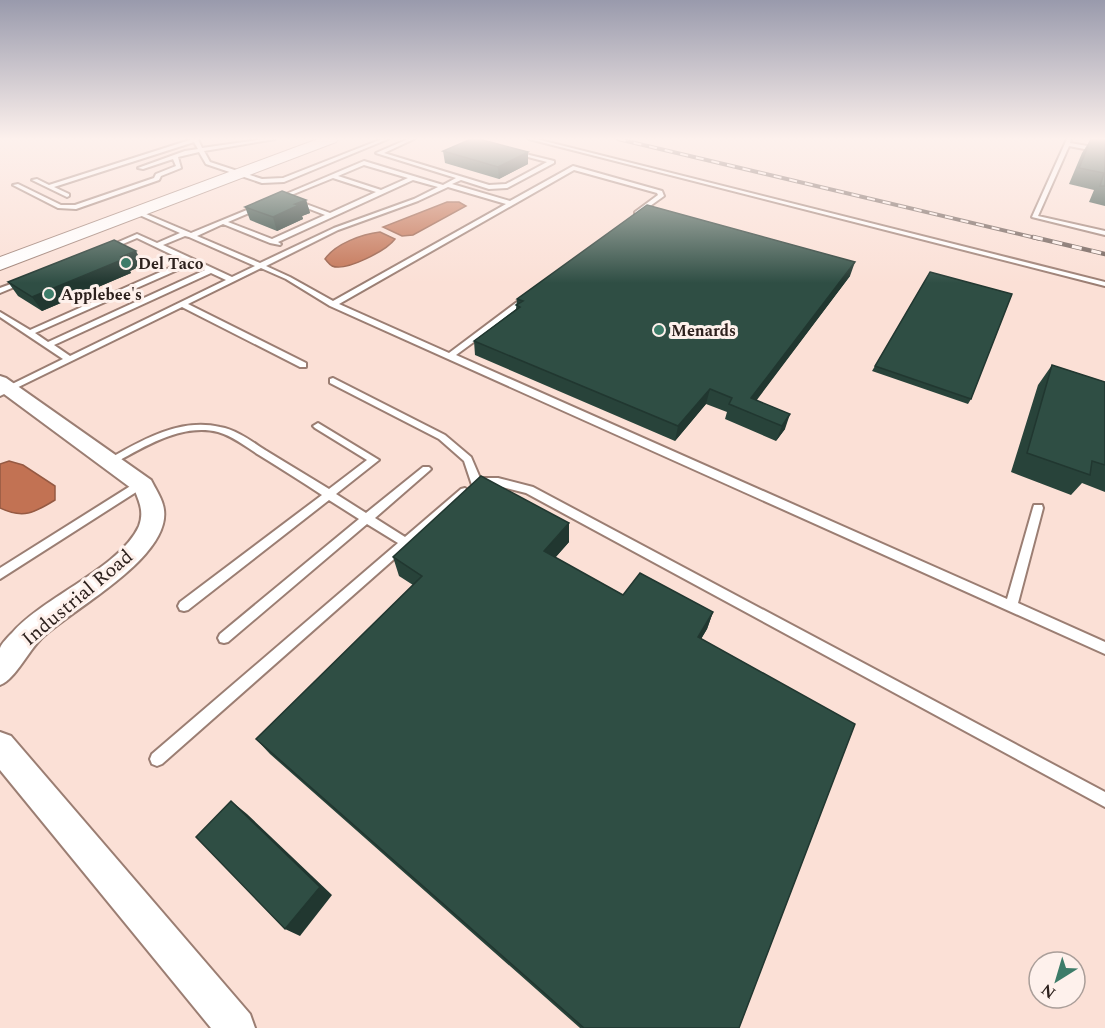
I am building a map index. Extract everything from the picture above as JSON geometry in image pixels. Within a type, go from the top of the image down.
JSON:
[{"type":"main road","points":[[0,264],[203,187]]},
{"type":"street","name":"Industrial Road","points":[[0,672],[9,655],[26,635],[123,562],[150,531],[153,503],[140,484],[3,388]]},
{"type":"street","points":[[0,747],[236,1028]]},
{"type":"lane","points":[[20,187],[60,207],[76,207],[134,187]]},
{"type":"lane","points":[[49,187],[67,195]]},
{"type":"lane","points":[[158,245],[223,222],[306,187]]},
{"type":"lane","points":[[366,187],[381,192]]},
{"type":"lane","points":[[272,242],[392,187]]},
{"type":"lane","points":[[3,388],[69,359],[336,229],[444,187]]},
{"type":"lane","points":[[450,187],[510,203]]},
{"type":"lane","points":[[333,304],[539,187]]},
{"type":"lane","points":[[626,221],[661,196],[660,192],[642,187]]},
{"type":"lane","points":[[721,187],[1105,284]]},
{"type":"lane","points":[[1048,187],[1035,218],[1105,233]]},
{"type":"lane","points":[[275,200],[330,215]]},
{"type":"lane","points":[[137,212],[288,278],[333,304],[1105,648]]},
{"type":"lane","points":[[223,222],[292,250]]},
{"type":"lane","points":[[106,249],[137,236],[232,280]]},
{"type":"lane","points":[[29,333],[191,261]]},
{"type":"lane","points":[[48,345],[211,270]]},
{"type":"lane","points":[[0,291],[32,278]]},
{"type":"lane","points":[[450,356],[536,292]]},
{"type":"lane","points":[[182,304],[303,365]]},
{"type":"lane","points":[[0,314],[69,359]]},
{"type":"lane","points":[[333,381],[442,437],[468,459],[476,482]]},
{"type":"lane","points":[[184,606],[374,460],[318,426]]},
{"type":"lane","points":[[110,462],[149,441],[180,429],[218,429],[239,438],[406,543]]},
{"type":"lane","points":[[224,638],[426,469]]},
{"type":"lane","points":[[157,759],[476,482],[498,482],[529,490],[1105,800]]},
{"type":"lane","points":[[0,574],[140,484]]},
{"type":"lane","points":[[1011,606],[1038,508]]},
{"type":"shaded area","points":[[447,202],[459,202],[466,206],[413,235],[402,236],[383,227]]},
{"type":"shaded area","points":[[380,232],[395,239],[384,249],[366,259],[338,267],[332,266],[325,259],[335,249],[349,241]]},
{"type":"shaded area","points":[[9,461],[23,465],[55,486],[55,500],[41,508],[22,514],[0,508],[0,464]]},
{"type":"building","points":[[282,191],[306,200],[273,217],[245,207]]},
{"type":"building","name":"Menards","points":[[647,205],[855,262],[751,398],[790,414],[782,426],[729,404],[732,398],[710,389],[678,426],[474,341],[520,307],[516,305],[523,301],[517,299]]},
{"type":"building","points":[[114,240],[136,251],[121,257],[124,259],[32,297],[8,282]]},
{"type":"building","points":[[930,272],[1012,294],[971,399],[875,366]]},
{"type":"building","points":[[1052,365],[1105,382],[1105,465],[1092,461],[1090,475],[1027,453]]},
{"type":"building","points":[[481,476],[569,523],[544,551],[623,595],[640,573],[713,612],[698,637],[855,724],[739,1028],[584,1028],[256,739],[422,576],[393,557]]},
{"type":"building","points":[[231,801],[320,887],[285,929],[196,837]]},
{"type":"railway","points":[[820,187],[1040,239]]},
{"type":"railway","points":[[1033,237],[1105,254]]},
{"type":"place","name":"Del Taco","points":[[126,263]]},
{"type":"place","name":"Applebee's","points":[[49,294]]},
{"type":"place","name":"Menards","points":[[659,330]]}]
